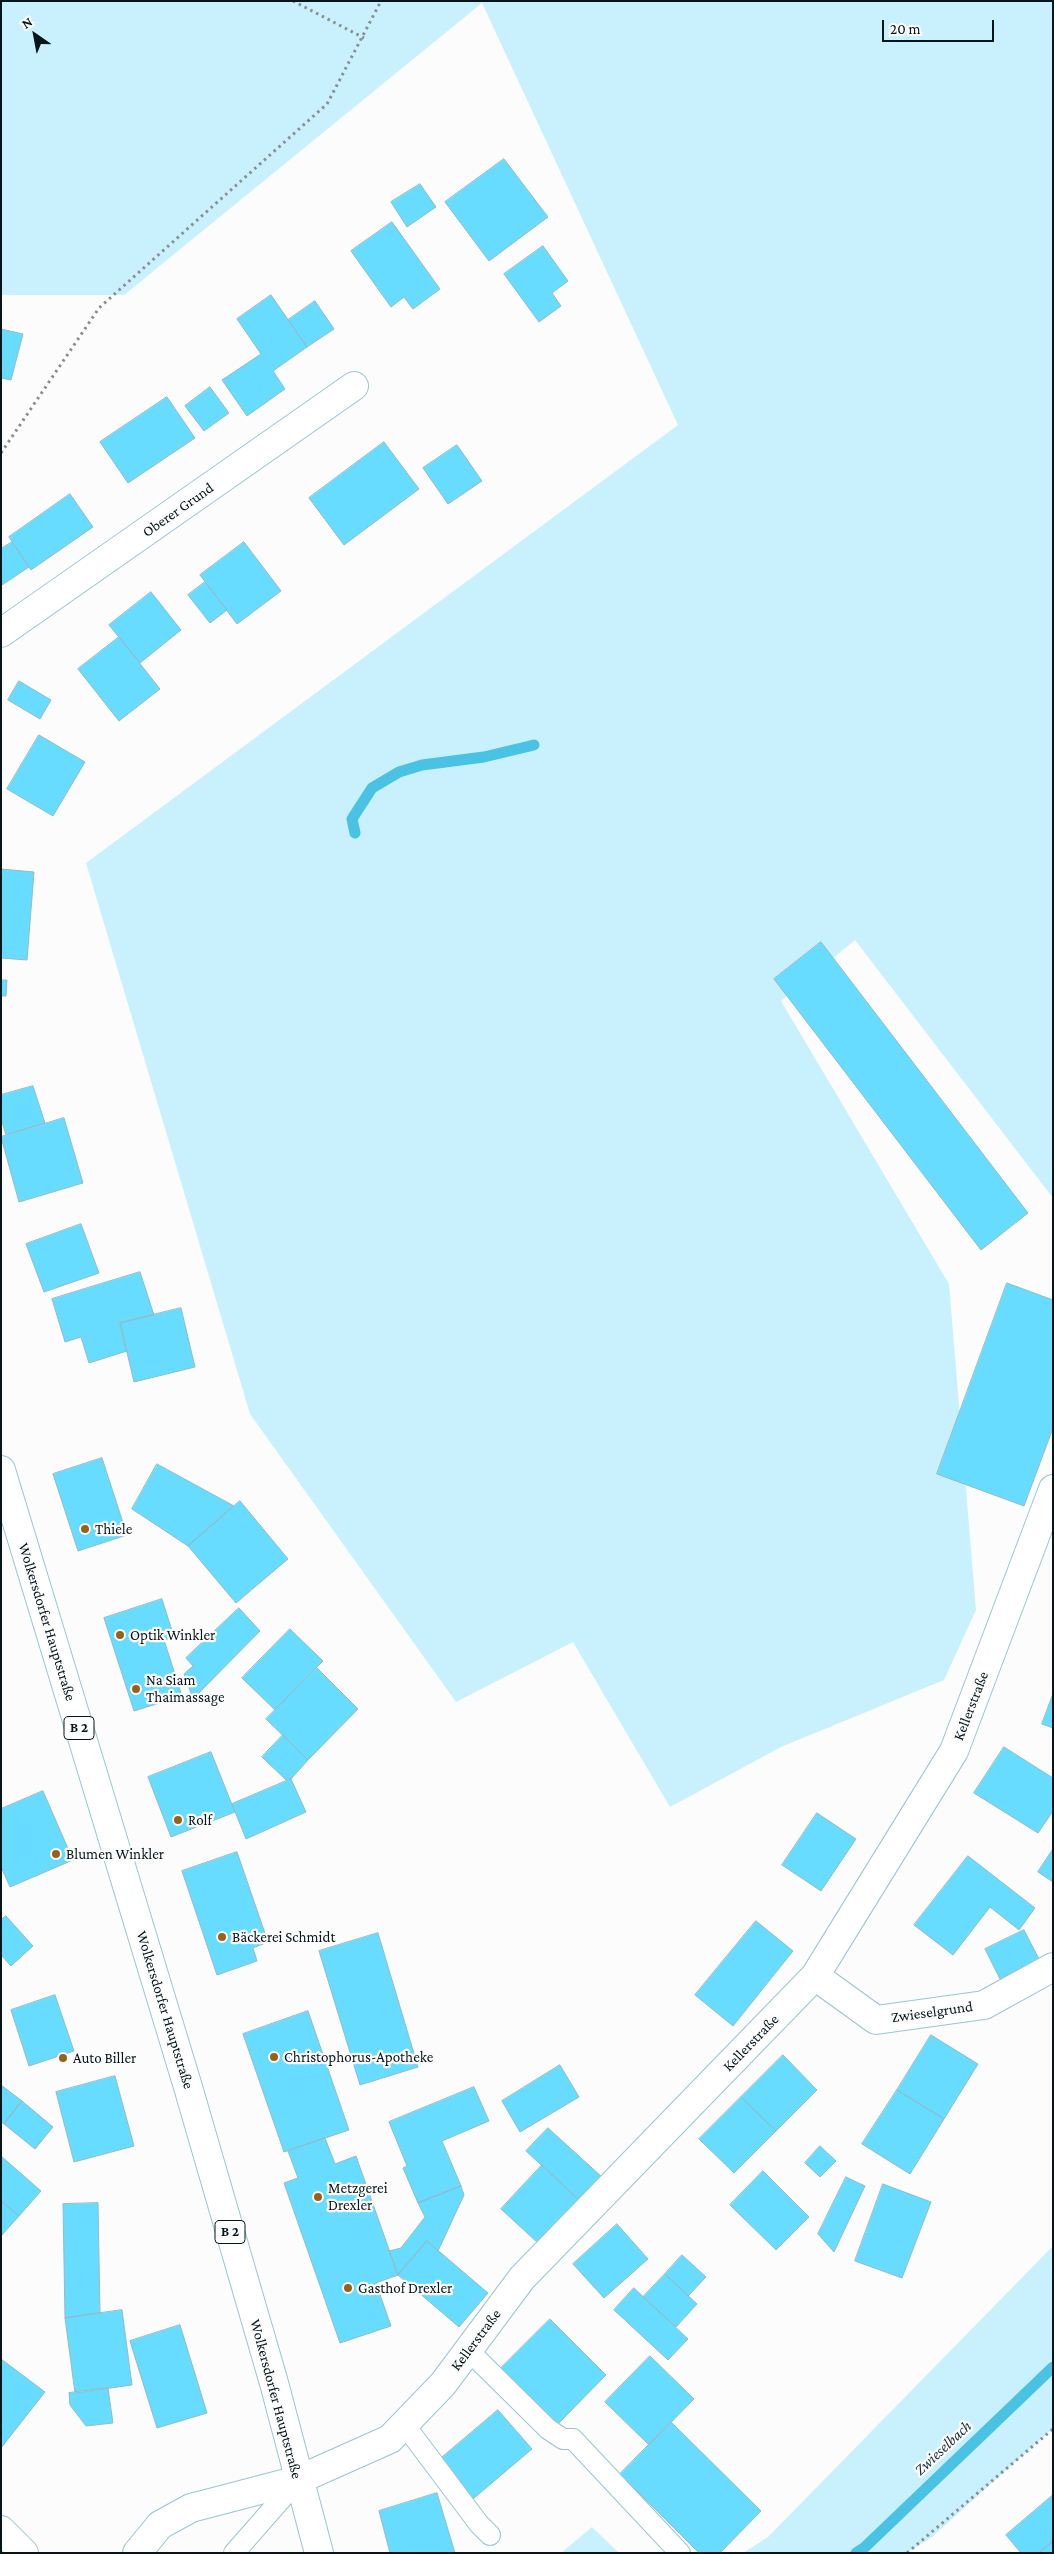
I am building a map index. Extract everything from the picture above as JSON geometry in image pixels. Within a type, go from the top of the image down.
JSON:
[{"type":"street","name":"Oberer Grund","points":[[1,633],[354,386]]},
{"type":"street","name":"Wolkersdorfer Hauptstraße","points":[[1,1470],[188,2087],[274,2383],[298,2480],[319,2553]]},
{"type":"street","name":"Kellerstraße","points":[[137,2553],[160,2525],[191,2508],[298,2480],[390,2439],[443,2384],[522,2278],[815,1976],[954,1751],[1053,1489]]},
{"type":"street","name":"Zwieselgrund","points":[[815,1976],[876,2020],[984,2005],[1053,1968]]},
{"type":"street","points":[[1,2530],[24,2553]]},
{"type":"lane","points":[[468,2350],[548,2429],[563,2439],[574,2439],[680,2553]]},
{"type":"lane","points":[[404,2424],[479,2524],[490,2535]]},
{"type":"lane","points":[[234,2553],[298,2480]]},
{"type":"path","points":[[293,1],[364,38]]},
{"type":"path","points":[[1,453],[99,308],[327,104],[364,38],[381,1]]},
{"type":"path","points":[[907,2553],[1053,2429]]},
{"type":"shaded area","points":[[1,1],[1053,1],[1053,1198],[855,940],[781,1001],[949,1284],[976,1610],[944,1680],[781,1747],[670,1807],[573,1642],[456,1702],[250,1414],[86,863],[678,425],[482,3],[124,295],[1,295]]},
{"type":"shaded area","points":[[1053,2246],[1053,2428],[931,2538],[906,2553],[743,2553],[768,2537]]},
{"type":"shaded area","points":[[592,2527],[619,2553],[561,2553]]},
{"type":"building","points":[[504,159],[548,217],[489,261],[445,202]]},
{"type":"building","points":[[420,184],[436,207],[407,227],[391,202]]},
{"type":"building","points":[[392,222],[440,289],[413,309],[404,297],[391,307],[351,251]]},
{"type":"building","points":[[543,246],[568,281],[552,293],[561,306],[539,322],[504,274]]},
{"type":"building","points":[[271,295],[307,347],[273,371],[285,389],[247,416],[222,380],[261,354],[237,319]]},
{"type":"building","points":[[315,301],[334,329],[307,347],[288,320]]},
{"type":"building","points":[[1,329],[23,334],[11,380],[1,378]]},
{"type":"building","points":[[210,387],[229,413],[204,431],[185,406]]},
{"type":"building","points":[[167,397],[195,438],[128,483],[100,442]]},
{"type":"building","points":[[384,442],[419,489],[344,545],[309,498]]},
{"type":"building","points":[[457,445],[482,481],[448,504],[423,468]]},
{"type":"building","points":[[70,494],[93,527],[31,570],[9,537]]},
{"type":"building","points":[[12,542],[29,567],[2,585],[1,549]]},
{"type":"building","points":[[244,542],[281,591],[237,624],[200,575]]},
{"type":"building","points":[[205,582],[227,610],[210,623],[188,595]]},
{"type":"building","points":[[151,592],[181,630],[140,663],[109,625]]},
{"type":"building","points":[[119,637],[160,689],[119,721],[78,669]]},
{"type":"building","points":[[19,681],[51,700],[40,719],[8,700]]},
{"type":"building","points":[[39,735],[85,762],[53,816],[7,789]]},
{"type":"building","points":[[1,869],[34,872],[27,960],[1,958]]},
{"type":"building","points":[[821,942],[1028,1213],[981,1250],[774,979]]},
{"type":"building","points":[[1,980],[7,980],[6,996],[1,996]]},
{"type":"building","points":[[33,1086],[45,1123],[6,1135],[1,1118],[1,1095]]},
{"type":"building","points":[[64,1118],[83,1183],[19,1202],[1,1137]]},
{"type":"building","points":[[81,1224],[99,1273],[44,1292],[26,1244]]},
{"type":"building","points":[[140,1272],[154,1315],[120,1323],[127,1351],[89,1363],[81,1337],[65,1342],[52,1299]]},
{"type":"building","points":[[1007,1283],[1053,1300],[1053,1428],[1024,1506],[937,1474]]},
{"type":"building","points":[[181,1308],[195,1367],[134,1382],[120,1323]]},
{"type":"building","points":[[102,1458],[127,1535],[78,1551],[53,1474]]},
{"type":"building","points":[[157,1464],[234,1506],[188,1546],[132,1509]]},
{"type":"building","points":[[240,1501],[288,1559],[236,1603],[188,1546]]},
{"type":"building","points":[[162,1599],[174,1637],[164,1640],[182,1696],[134,1711],[104,1618]]},
{"type":"building","points":[[239,1608],[260,1631],[193,1699],[184,1674],[193,1666],[186,1658]]},
{"type":"building","points":[[290,1629],[323,1661],[275,1710],[242,1678]]},
{"type":"building","points":[[317,1668],[358,1709],[308,1760],[266,1719]]},
{"type":"building","points":[[1053,1694],[1053,1728],[1042,1724]]},
{"type":"building","points":[[283,1735],[308,1760],[291,1779],[286,1780],[262,1757]]},
{"type":"building","points":[[1004,1747],[1053,1778],[1053,1811],[1038,1833],[974,1793]]},
{"type":"building","points":[[211,1752],[235,1812],[171,1837],[148,1777]]},
{"type":"building","points":[[291,1779],[306,1812],[246,1839],[232,1804]]},
{"type":"building","points":[[43,1791],[73,1860],[10,1887],[1,1867],[1,1809]]},
{"type":"building","points":[[817,1813],[856,1839],[821,1891],[782,1865]]},
{"type":"building","points":[[1053,1849],[1053,1882],[1038,1872]]},
{"type":"building","points":[[237,1852],[268,1942],[253,1948],[257,1961],[217,1975],[182,1871]]},
{"type":"building","points":[[968,1856],[1035,1908],[1019,1930],[990,1907],[953,1955],[914,1925]]},
{"type":"building","points":[[6,1916],[33,1946],[11,1966],[1,1955],[1,1920]]},
{"type":"building","points":[[756,1921],[793,1951],[733,2026],[695,1995]]},
{"type":"building","points":[[1024,1930],[1039,1959],[1000,1979],[985,1949]]},
{"type":"building","points":[[378,1933],[418,2067],[360,2085],[319,1951]]},
{"type":"building","points":[[55,1995],[74,2051],[29,2066],[11,2010]]},
{"type":"building","points":[[308,2011],[349,2130],[284,2152],[243,2034]]},
{"type":"building","points":[[931,2035],[978,2064],[944,2119],[897,2090]]},
{"type":"building","points":[[783,2055],[817,2090],[776,2131],[741,2097]]},
{"type":"building","points":[[560,2065],[579,2097],[520,2132],[502,2101]]},
{"type":"building","points":[[115,2076],[134,2146],[74,2162],[56,2092]]},
{"type":"building","points":[[1,2085],[22,2101],[4,2124],[1,2122]]},
{"type":"building","points":[[474,2087],[489,2121],[442,2141],[461,2186],[418,2203],[403,2168],[407,2166],[389,2122]]},
{"type":"building","points":[[897,2090],[944,2119],[910,2174],[862,2144]]},
{"type":"building","points":[[741,2097],[776,2131],[734,2173],[699,2139]]},
{"type":"building","points":[[22,2101],[53,2127],[35,2149],[4,2124]]},
{"type":"building","points":[[548,2128],[602,2177],[580,2201],[526,2151]]},
{"type":"building","points":[[325,2138],[335,2164],[356,2156],[398,2275],[376,2283],[391,2326],[340,2343],[284,2183],[298,2178],[288,2151]]},
{"type":"building","points":[[820,2146],[836,2161],[820,2177],[805,2163]]},
{"type":"building","points":[[1,2156],[41,2191],[19,2216],[1,2201]]},
{"type":"building","points":[[542,2165],[580,2201],[539,2244],[501,2209]]},
{"type":"building","points":[[763,2171],[809,2217],[776,2250],[730,2205]]},
{"type":"building","points":[[846,2177],[865,2186],[834,2252],[818,2234]]},
{"type":"building","points":[[883,2184],[931,2202],[902,2278],[855,2261]]},
{"type":"building","points":[[461,2186],[464,2195],[438,2251],[427,2241],[398,2275],[389,2251],[401,2248],[425,2217],[418,2203]]},
{"type":"building","points":[[1,2201],[19,2216],[1,2236]]},
{"type":"building","points":[[98,2203],[100,2313],[65,2318],[63,2204]]},
{"type":"building","points":[[617,2224],[648,2259],[604,2298],[573,2264]]},
{"type":"building","points":[[427,2241],[488,2293],[459,2327],[398,2275]]},
{"type":"building","points":[[682,2255],[706,2277],[688,2296],[665,2274]]},
{"type":"building","points":[[665,2274],[697,2304],[676,2327],[643,2297]]},
{"type":"building","points":[[634,2288],[688,2339],[668,2360],[614,2310]]},
{"type":"building","points":[[122,2310],[132,2385],[75,2393],[65,2318]]},
{"type":"building","points":[[550,2319],[606,2375],[557,2425],[500,2369]]},
{"type":"building","points":[[180,2325],[207,2413],[157,2428],[130,2341]]},
{"type":"building","points":[[650,2356],[694,2399],[649,2445],[605,2402]]},
{"type":"building","points":[[1,2359],[45,2392],[1,2448]]},
{"type":"building","points":[[108,2388],[113,2423],[86,2426],[70,2405],[69,2393]]},
{"type":"building","points":[[498,2410],[532,2449],[473,2499],[439,2460]]},
{"type":"building","points":[[671,2422],[761,2511],[720,2553],[699,2553],[620,2474]]},
{"type":"building","points":[[437,2493],[455,2553],[390,2553],[379,2511]]},
{"type":"building","points":[[1053,2495],[1053,2541],[1039,2553],[1021,2553],[1006,2535]]},
{"type":"building","points":[[1053,2541],[1053,2553],[1039,2553]]},
{"type":"waterway","points":[[355,833],[352,819],[372,788],[399,772],[422,765],[484,757],[534,745]]},
{"type":"waterway","name":"Zwieselbach","points":[[856,2553],[865,2547],[1053,2367]]},
{"type":"place","name":"Thiele","points":[[85,1529]]},
{"type":"place","name":"Optik Winkler","points":[[120,1635]]},
{"type":"place","name":"Na Siam Thaimassage","points":[[136,1689]]},
{"type":"place","name":"Rolf","points":[[178,1820]]},
{"type":"place","name":"Blumen Winkler","points":[[56,1854]]},
{"type":"place","name":"Bäckerei Schmidt","points":[[222,1937]]},
{"type":"place","name":"Christophorus-Apotheke","points":[[274,2057]]},
{"type":"place","name":"Auto Biller","points":[[63,2058]]},
{"type":"place","name":"Metzgerei Drexler","points":[[318,2197]]},
{"type":"place","name":"Gasthof Drexler","points":[[348,2288]]}]
